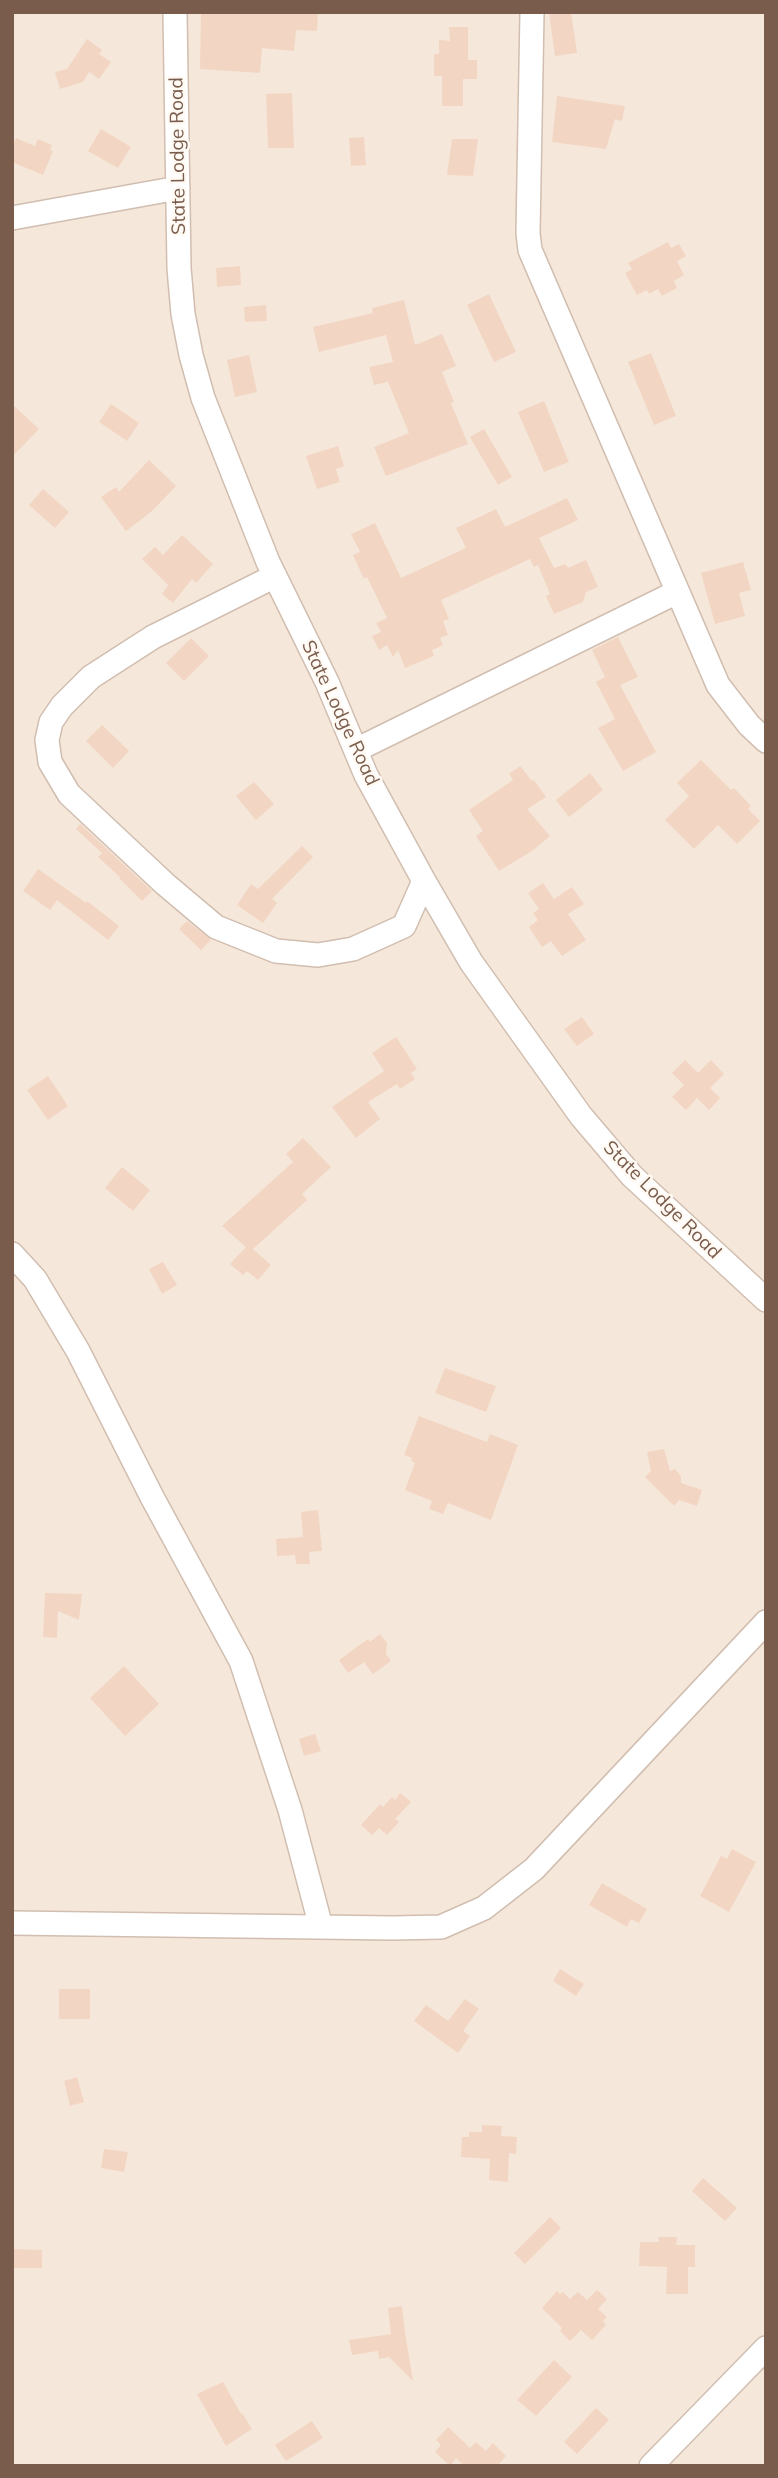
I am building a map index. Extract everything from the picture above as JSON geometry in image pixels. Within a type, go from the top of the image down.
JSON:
[{"type":"street","name":"State Lodge Road","points":[[175,12],[179,268],[183,314],[191,355],[222,450],[275,576],[327,682],[366,775],[471,962],[581,1116],[632,1176],[766,1300]]},
{"type":"street","points":[[532,12],[528,233],[530,250],[718,685],[742,717],[766,741]]},
{"type":"street","points":[[12,218],[178,188]]},
{"type":"street","points":[[275,576],[153,637],[91,677],[62,706],[51,722],[47,740],[50,762],[69,794],[165,884],[216,927],[276,951],[318,955],[353,949],[404,926],[424,881]]},
{"type":"street","points":[[356,750],[677,592]]},
{"type":"street","points":[[12,1255],[35,1279],[78,1352],[152,1497],[241,1661],[290,1810],[321,1927]]},
{"type":"street","points":[[12,1923],[441,1927],[484,1908],[534,1869],[766,1622]]},
{"type":"street","points":[[651,2466],[766,2348]]},
{"type":"shaded area","points":[[12,12],[766,12],[766,2466],[12,2466]]},
{"type":"building","points":[[201,12],[318,12],[317,31],[296,30],[294,51],[262,48],[260,73],[200,69]]},
{"type":"building","points":[[549,12],[571,12],[577,53],[555,56]]},
{"type":"building","points":[[449,27],[468,27],[468,60],[477,60],[477,79],[463,79],[463,106],[442,106],[442,76],[434,76],[434,54],[439,54],[439,40],[450,41]]},
{"type":"building","points":[[87,39],[102,50],[99,54],[111,62],[99,79],[89,72],[83,82],[60,89],[55,72],[67,69]]},
{"type":"building","points":[[292,93],[294,148],[268,148],[266,94]]},
{"type":"building","points":[[557,96],[625,106],[622,121],[615,119],[606,149],[552,142]]},
{"type":"building","points":[[101,129],[131,147],[118,168],[88,151]]},
{"type":"building","points":[[364,137],[366,165],[351,166],[349,138]]},
{"type":"building","points":[[16,138],[35,146],[38,139],[52,145],[50,150],[53,151],[43,175],[12,162],[12,147]]},
{"type":"building","points":[[452,139],[478,139],[473,176],[447,175]]},
{"type":"building","points":[[668,242],[671,248],[679,244],[686,256],[677,261],[684,275],[674,281],[677,288],[662,296],[658,289],[649,294],[647,290],[637,295],[625,273],[632,269],[628,263]]},
{"type":"building","points":[[240,266],[241,285],[217,287],[216,268]]},
{"type":"building","points":[[489,294],[516,352],[494,362],[467,305]]},
{"type":"building","points":[[404,300],[415,345],[442,334],[456,366],[442,372],[468,444],[386,476],[374,447],[409,433],[388,382],[374,385],[369,367],[393,362],[386,335],[319,352],[313,327],[373,313],[372,308]]},
{"type":"building","points":[[266,305],[267,321],[245,322],[244,307]]},
{"type":"building","points":[[651,353],[676,416],[654,425],[628,362]]},
{"type":"building","points":[[249,355],[257,392],[235,397],[227,360]]},
{"type":"building","points":[[544,401],[569,462],[544,472],[518,412]]},
{"type":"building","points":[[12,404],[39,429],[12,457]]},
{"type":"building","points":[[111,404],[139,423],[127,441],[99,422]]},
{"type":"building","points":[[484,429],[512,477],[498,485],[470,437]]},
{"type":"building","points":[[338,446],[344,466],[336,469],[340,482],[317,489],[306,456]]},
{"type":"building","points":[[149,460],[176,486],[152,511],[126,531],[101,497],[116,487],[119,492]]},
{"type":"building","points":[[43,489],[69,512],[55,528],[29,505]]},
{"type":"building","points":[[567,498],[578,520],[539,538],[554,568],[565,564],[568,568],[586,560],[598,587],[586,592],[583,602],[554,614],[546,596],[550,594],[538,565],[534,567],[530,559],[441,600],[449,619],[443,621],[448,635],[440,638],[443,645],[432,650],[434,656],[405,668],[398,650],[393,657],[387,645],[379,650],[372,636],[381,632],[376,623],[387,618],[353,555],[360,552],[351,534],[375,523],[401,578],[466,548],[456,528],[496,509],[505,527]]},
{"type":"building","points":[[182,535],[213,564],[196,583],[192,579],[173,603],[162,594],[168,585],[142,559],[155,547],[163,555]]},
{"type":"building","points":[[743,562],[751,590],[739,593],[745,616],[715,624],[701,573]]},
{"type":"building","points":[[618,637],[638,677],[620,685],[656,752],[623,771],[598,728],[615,719],[596,682],[605,677],[592,650]]},
{"type":"building","points":[[191,638],[209,656],[184,681],[166,663]]},
{"type":"building","points":[[102,725],[129,751],[113,768],[86,741]]},
{"type":"building","points":[[701,760],[731,790],[734,788],[751,806],[748,809],[760,821],[737,844],[718,825],[694,849],[665,820],[689,796],[677,783]]},
{"type":"building","points":[[520,766],[546,797],[527,809],[550,836],[532,851],[499,871],[476,836],[483,831],[469,810],[513,780],[509,774]]},
{"type":"building","points":[[590,773],[603,790],[569,817],[556,800]]},
{"type":"building","points":[[254,782],[274,804],[256,820],[236,796]]},
{"type":"building","points":[[80,824],[152,891],[142,901],[98,857],[102,853],[76,829]]},
{"type":"building","points":[[302,846],[313,857],[272,899],[277,903],[263,923],[237,905],[251,884],[258,889]]},
{"type":"building","points":[[38,869],[119,926],[108,940],[57,900],[50,910],[23,891]]},
{"type":"building","points":[[543,883],[554,899],[572,887],[584,904],[568,914],[586,940],[562,956],[551,941],[542,947],[529,927],[538,920],[533,913],[539,909],[528,893]]},
{"type":"building","points":[[187,921],[211,940],[201,950],[179,929]]},
{"type":"building","points":[[582,1017],[594,1034],[577,1046],[564,1029]]},
{"type":"building","points":[[396,1037],[417,1069],[411,1073],[415,1079],[400,1089],[397,1084],[368,1102],[380,1119],[356,1138],[332,1107],[384,1071],[372,1053]]},
{"type":"building","points":[[685,1060],[698,1073],[711,1060],[724,1074],[710,1088],[720,1098],[709,1110],[697,1098],[686,1110],[672,1097],[684,1085],[672,1073]]},
{"type":"building","points":[[48,1076],[68,1106],[48,1120],[27,1090]]},
{"type":"building","points":[[303,1138],[331,1167],[302,1194],[307,1200],[253,1249],[271,1265],[258,1280],[247,1271],[243,1275],[230,1264],[246,1247],[222,1226],[293,1162],[286,1154]]},
{"type":"building","points":[[122,1167],[150,1190],[133,1211],[105,1188]]},
{"type":"building","points":[[163,1262],[177,1285],[162,1294],[149,1269]]},
{"type":"building","points":[[445,1368],[496,1386],[486,1412],[435,1393]]},
{"type":"building","points":[[419,1416],[487,1442],[490,1434],[518,1445],[491,1520],[448,1503],[443,1514],[429,1509],[432,1501],[405,1490],[415,1463],[411,1461],[412,1458],[404,1455]]},
{"type":"building","points":[[664,1449],[670,1471],[675,1469],[681,1476],[681,1483],[702,1490],[697,1506],[679,1500],[674,1506],[645,1477],[651,1471],[647,1452]]},
{"type":"building","points":[[318,1510],[322,1551],[309,1552],[310,1564],[296,1564],[295,1555],[277,1556],[276,1539],[303,1537],[301,1512]]},
{"type":"building","points":[[45,1593],[82,1594],[79,1620],[58,1611],[57,1638],[43,1637]]},
{"type":"building","points":[[380,1634],[387,1643],[386,1654],[391,1661],[373,1674],[364,1662],[348,1673],[339,1660],[368,1639],[370,1642]]},
{"type":"building","points":[[124,1666],[159,1704],[125,1736],[90,1698]]},
{"type":"building","points":[[315,1734],[321,1751],[304,1756],[299,1739]]},
{"type":"building","points":[[400,1793],[411,1802],[395,1819],[399,1822],[387,1835],[379,1828],[372,1835],[361,1825],[380,1804],[383,1807],[392,1797],[395,1800]]},
{"type":"building","points":[[732,1849],[756,1862],[729,1912],[700,1896],[721,1856],[727,1859]]},
{"type":"building","points":[[602,1883],[647,1909],[639,1923],[631,1919],[627,1927],[589,1905]]},
{"type":"building","points":[[560,1969],[584,1984],[576,1996],[553,1981]]},
{"type":"building","points":[[59,1989],[90,1989],[90,2019],[59,2019]]},
{"type":"building","points":[[465,1999],[479,2009],[463,2031],[470,2036],[458,2053],[414,2021],[426,2005],[448,2021]]},
{"type":"building","points":[[77,2077],[84,2102],[70,2106],[64,2081]]},
{"type":"building","points":[[482,2125],[502,2126],[501,2136],[517,2137],[516,2154],[509,2153],[508,2182],[489,2180],[490,2159],[461,2157],[462,2137],[469,2137],[469,2132],[482,2132]]},
{"type":"building","points":[[104,2149],[128,2152],[124,2172],[101,2168]]},
{"type":"building","points":[[703,2178],[737,2208],[725,2221],[692,2191]]},
{"type":"building","points":[[550,2217],[561,2228],[525,2264],[514,2253]]},
{"type":"building","points":[[658,2237],[677,2237],[676,2245],[695,2245],[695,2267],[688,2267],[688,2294],[666,2294],[667,2267],[639,2266],[640,2242],[659,2242]]},
{"type":"building","points":[[12,2249],[42,2250],[42,2268],[12,2268]]},
{"type":"building","points":[[597,2290],[607,2299],[598,2309],[607,2317],[603,2321],[606,2325],[592,2340],[581,2330],[570,2341],[560,2331],[562,2328],[542,2308],[557,2291],[560,2294],[563,2292],[570,2299],[578,2292],[587,2300]]},
{"type":"building","points":[[402,2306],[413,2381],[389,2357],[379,2359],[378,2351],[352,2355],[349,2340],[391,2334],[388,2308]]},
{"type":"building","points":[[554,2360],[572,2377],[536,2416],[517,2400]]},
{"type":"building","points":[[223,2382],[252,2429],[226,2446],[197,2394]]},
{"type":"building","points":[[596,2408],[609,2420],[577,2454],[564,2442]]},
{"type":"building","points":[[312,2421],[323,2438],[286,2461],[275,2445]]},
{"type":"building","points":[[448,2427],[470,2448],[476,2442],[486,2451],[493,2443],[506,2456],[499,2464],[501,2466],[464,2466],[456,2458],[450,2466],[435,2452],[441,2445],[436,2440]]}]
